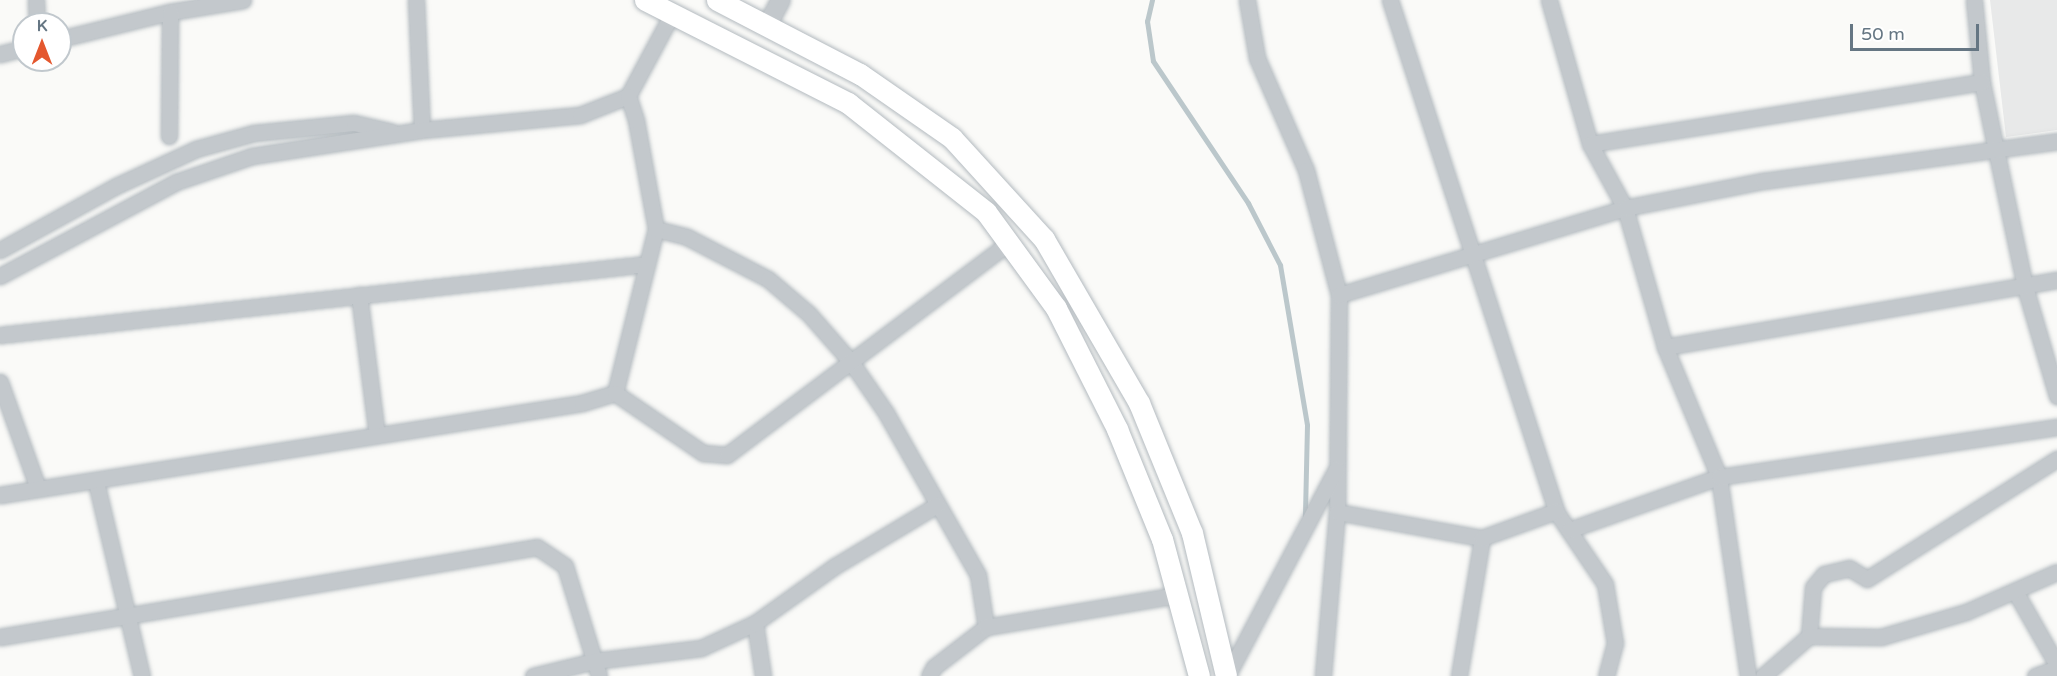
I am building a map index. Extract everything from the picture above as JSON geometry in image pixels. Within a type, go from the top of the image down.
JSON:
[{"type":"main road","points":[[645,0],[848,103],[986,212],[1056,308],[1117,429],[1162,539],[1199,676]]},
{"type":"main road","points":[[717,0],[768,24],[860,74],[952,138],[1044,239],[1139,403],[1192,533],[1226,676]]},
{"type":"street","points":[[72,36],[170,12],[243,0]]},
{"type":"street","points":[[416,0],[422,130]]},
{"type":"street","points":[[768,24],[781,0]]},
{"type":"street","points":[[1247,0],[1257,58],[1306,170],[1339,295],[1337,512],[1323,676]]},
{"type":"street","points":[[1390,0],[1557,511],[1605,584],[1615,643],[1606,676]]},
{"type":"street","points":[[1549,0],[1590,144],[1625,208],[1665,347],[1719,477],[1748,676]]},
{"type":"street","points":[[1974,0],[1982,82],[1996,150],[2025,287],[2057,396]]},
{"type":"street","points":[[169,136],[170,12]]},
{"type":"street","points":[[615,393],[656,229],[628,96],[672,14]]},
{"type":"street","points":[[1590,144],[1982,82]]},
{"type":"street","points":[[0,276],[176,182],[252,156],[422,130],[579,115],[628,96]]},
{"type":"street","points":[[1,244],[196,149],[254,133],[354,123],[398,134]]},
{"type":"street","points":[[1339,295],[1625,208],[1763,181],[2057,141]]},
{"type":"street","points":[[656,229],[687,237],[768,279],[809,314],[851,362],[886,413],[978,575],[986,627]]},
{"type":"street","points":[[615,393],[703,453],[727,455],[1008,243]]},
{"type":"street","points":[[0,335],[647,264]]},
{"type":"street","points":[[1665,347],[2057,280]]},
{"type":"street","points":[[359,295],[377,435]]},
{"type":"street","points":[[0,382],[38,488]]},
{"type":"street","points":[[0,495],[38,488],[96,482],[582,403],[615,393]]},
{"type":"street","points":[[1569,530],[1719,477],[2057,427]]},
{"type":"street","points":[[1809,636],[1813,587],[1824,574],[1849,568],[1867,579],[2057,459]]},
{"type":"street","points":[[1226,676],[1337,466]]},
{"type":"street","points":[[96,482],[142,676]]},
{"type":"street","points":[[534,676],[596,669],[701,648],[755,623],[835,566],[937,504]]},
{"type":"street","points":[[1337,512],[1482,538],[1557,511]]},
{"type":"street","points":[[1459,676],[1482,538]]},
{"type":"street","points":[[0,637],[537,547],[565,566],[596,669]]},
{"type":"street","points":[[1763,676],[1809,636],[1881,637],[2016,593],[2057,572]]},
{"type":"street","points":[[2016,593],[2057,667],[2036,676]]},
{"type":"street","points":[[929,676],[934,667],[986,627],[1177,595]]},
{"type":"street","points":[[755,623],[763,676]]},
{"type":"shaded area","points":[[1990,0],[2057,0],[2057,130],[2006,137]]},
{"type":"waterway","points":[[1152,0],[1147,21],[1153,61],[1248,203],[1280,265],[1307,425],[1305,516]]}]
